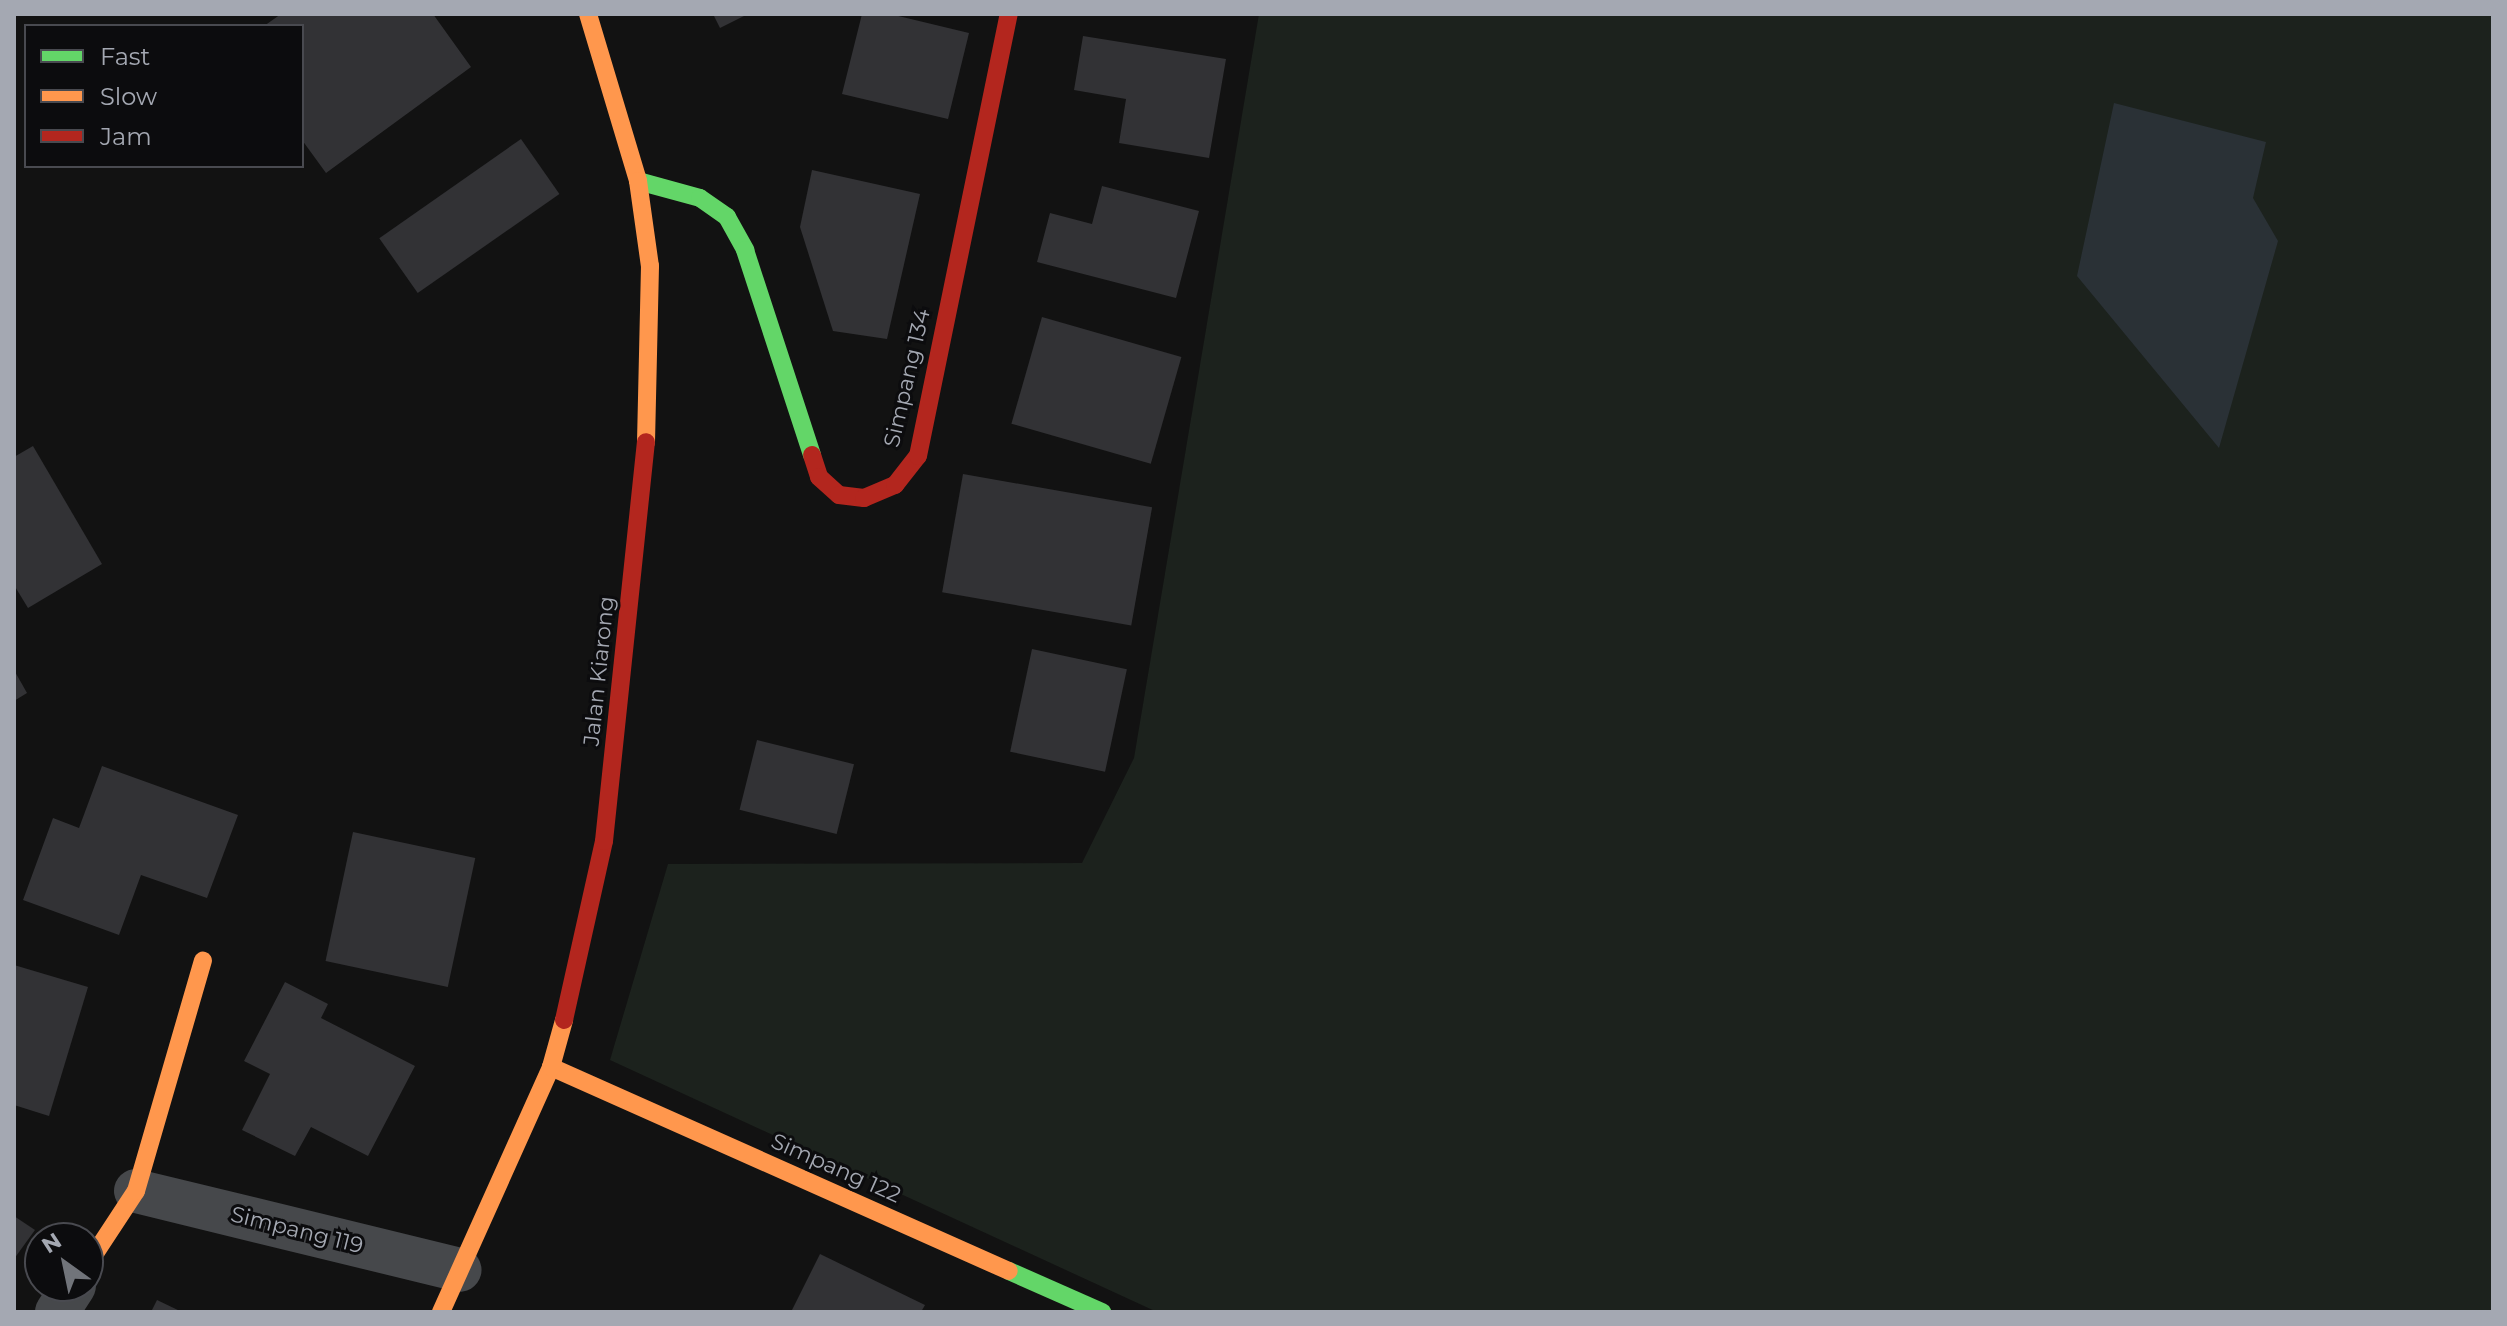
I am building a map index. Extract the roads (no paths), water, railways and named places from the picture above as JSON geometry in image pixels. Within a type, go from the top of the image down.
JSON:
[{"type":"street","name":"Jalan Kiarong","points":[[441,1312],[551,1067],[604,841],[640,523],[650,391],[650,282],[638,181],[588,14]]},
{"type":"street","name":"Simpang 134","points":[[638,181],[700,198],[727,217],[745,250],[819,477],[839,495],[864,498],[895,485],[918,456],[1009,14]]},
{"type":"street","points":[[104,1240],[136,1191],[203,961]]},
{"type":"street","name":"Simpang 122","points":[[551,1067],[1102,1312]]},
{"type":"street","name":"Simpang 119","points":[[136,1191],[459,1270]]}]
